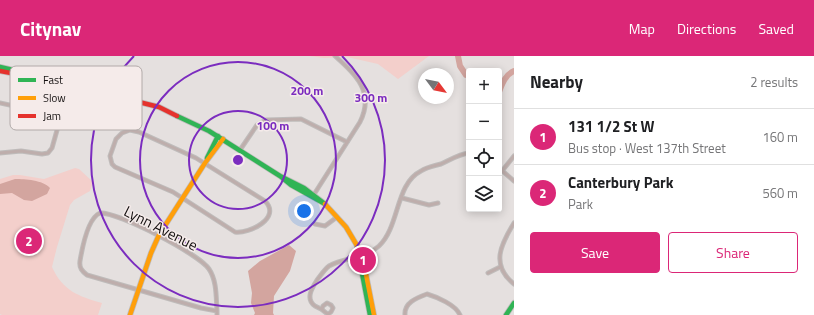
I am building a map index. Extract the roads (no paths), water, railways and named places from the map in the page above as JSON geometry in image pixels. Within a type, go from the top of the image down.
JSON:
[{"type":"main road","points":[[0,67],[10,69]]},
{"type":"main road","points":[[0,71],[10,73]]},
{"type":"main road","points":[[142,103],[159,107],[181,116],[221,138],[280,176],[290,185],[313,196],[324,204],[346,227],[356,245],[361,257],[374,315]]},
{"type":"main road","points":[[130,315],[150,253],[159,235],[221,138]]},
{"type":"main road","points":[[361,257],[370,315]]},
{"type":"main road","points":[[506,315],[514,303]]},
{"type":"street","points":[[313,196],[364,114],[366,105],[366,96],[363,88],[357,79],[335,56]]},
{"type":"street","points":[[0,103],[10,105]]},
{"type":"street","points":[[240,150],[256,125],[266,120],[300,119],[347,142]]},
{"type":"street","points":[[0,153],[21,151],[42,154],[48,153],[52,148],[57,130]]},
{"type":"street","points":[[135,130],[191,155],[205,163],[267,203],[270,210],[269,216],[264,222],[242,232],[235,232],[167,189],[115,167],[110,160],[116,139],[122,132],[135,130]]},
{"type":"street","points":[[322,309],[317,308],[311,303],[310,294],[322,273],[334,264],[351,258],[361,257],[375,249],[388,236],[402,198],[403,190],[407,183],[420,171],[457,156],[466,154]]},
{"type":"street","points":[[502,167],[514,156]]},
{"type":"street","points":[[502,171],[514,181]]},
{"type":"street","points":[[402,198],[430,205],[438,203]]},
{"type":"street","name":"Lynn Avenue","points":[[139,290],[87,275],[81,270],[81,255],[91,222],[96,215],[100,213],[108,214],[159,235],[200,260],[208,268],[215,284],[217,313]]},
{"type":"street","points":[[315,224],[325,226],[337,217]]},
{"type":"street","points":[[514,223],[507,234],[499,253],[500,267],[509,280],[514,284]]},
{"type":"street","points":[[488,273],[500,267]]},
{"type":"street","points":[[139,290],[217,313]]},
{"type":"street","points":[[405,315],[407,305],[426,294],[435,296],[457,309],[460,315]]},
{"type":"waterway","points":[[458,56],[460,66],[466,75]]},
{"type":"waterway","points":[[502,85],[506,77],[514,71]]},
{"type":"place","name":"Canterbury Park","points":[[29,241]]},
{"type":"place","name":"131 1/2 St W","points":[[363,260]]}]
